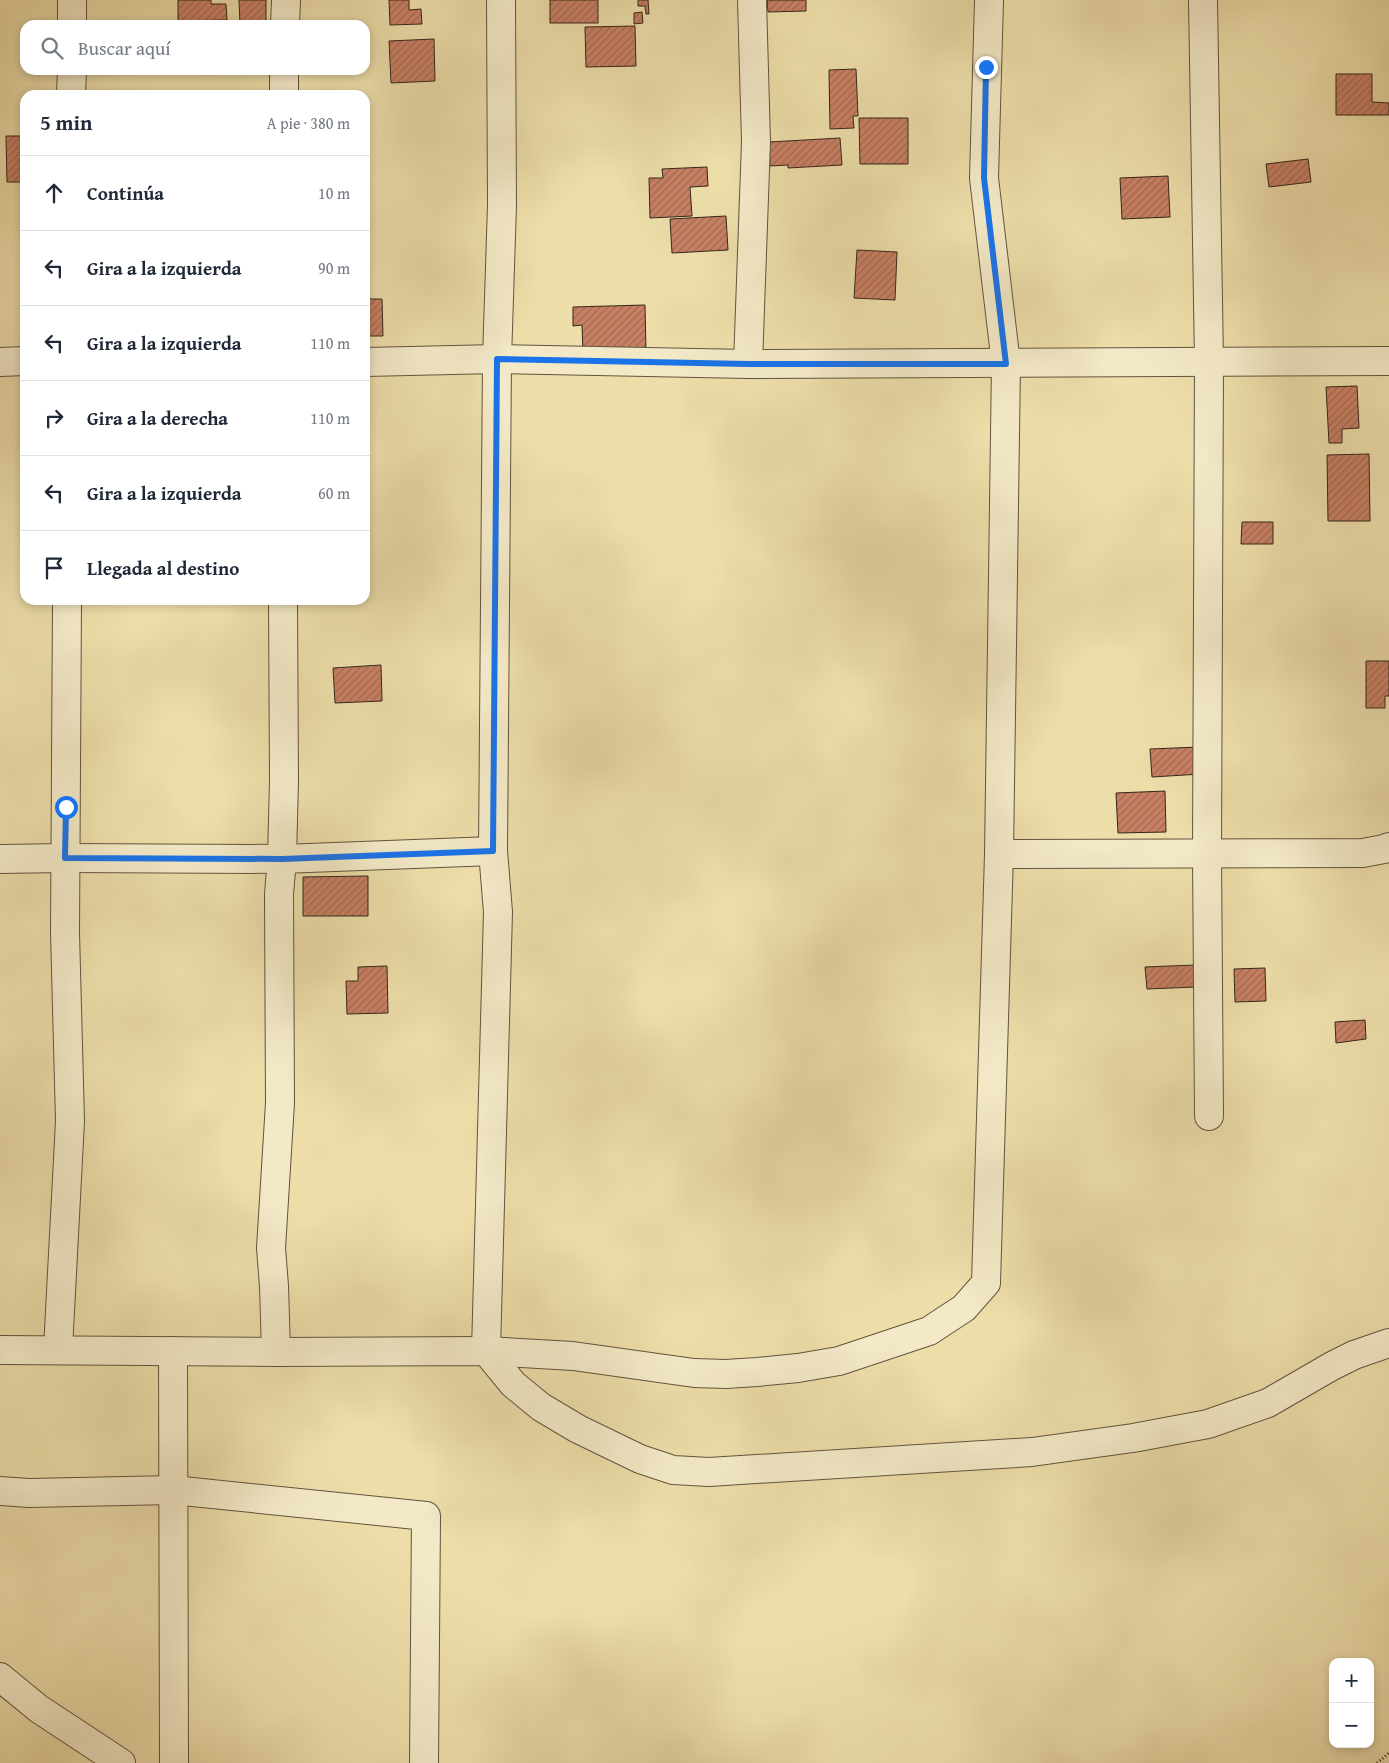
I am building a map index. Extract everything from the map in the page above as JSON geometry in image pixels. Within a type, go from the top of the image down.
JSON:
[{"type":"street","points":[[72,0],[72,20]]},
{"type":"street","points":[[285,20],[286,0]]},
{"type":"street","points":[[500,0],[502,205],[497,359],[493,851],[498,912],[486,1351],[513,1384],[541,1407],[578,1429],[640,1459],[674,1470],[709,1472],[1032,1452],[1133,1438],[1208,1424],[1268,1403],[1346,1359],[1376,1346],[1389,1343]]},
{"type":"street","points":[[748,364],[756,142],[752,0]]},
{"type":"street","points":[[0,1350],[486,1351],[572,1356],[694,1373],[726,1374],[757,1372],[839,1361],[929,1331],[964,1308],[986,1283],[999,854],[1006,364],[984,178],[989,0]]},
{"type":"street","points":[[1204,0],[1209,361],[1209,1116]]},
{"type":"street","points":[[72,75],[72,90]]},
{"type":"street","points":[[284,75],[284,90]]},
{"type":"street","points":[[370,362],[497,359],[748,364],[1389,361]]},
{"type":"street","points":[[0,362],[20,361]]},
{"type":"street","points":[[58,1350],[70,1121],[65,933],[67,605]]},
{"type":"street","points":[[276,1352],[271,1248],[280,1104],[279,894],[284,781],[283,605]]},
{"type":"street","points":[[999,854],[1363,854],[1389,847]]},
{"type":"street","points":[[0,859],[282,859],[493,851]]},
{"type":"street","points":[[173,1350],[174,1763]]},
{"type":"street","points":[[0,1491],[29,1493],[173,1490],[426,1516],[424,1763]]},
{"type":"street","points":[[0,1677],[39,1709],[121,1763]]},
{"type":"path","points":[[1377,1763],[1389,1753]]},
{"type":"building","points":[[178,0],[211,0],[211,4],[226,4],[227,20],[178,20]]},
{"type":"building","points":[[239,0],[266,0],[266,20],[240,20]]},
{"type":"building","points":[[389,0],[409,0],[409,10],[421,9],[422,24],[390,25]]},
{"type":"building","points":[[550,0],[598,0],[598,23],[550,23]]},
{"type":"building","points":[[638,0],[648,0],[649,14],[646,14],[645,6],[638,6]]},
{"type":"building","points":[[767,0],[806,0],[806,11],[768,12]]},
{"type":"building","points":[[642,12],[643,23],[634,24],[634,13]]},
{"type":"building","points":[[635,26],[636,66],[586,67],[585,27]]},
{"type":"building","points":[[434,39],[435,81],[391,83],[389,41]]},
{"type":"building","points":[[856,69],[858,116],[853,116],[854,128],[830,129],[829,70]]},
{"type":"building","points":[[1336,74],[1372,74],[1372,102],[1389,103],[1389,115],[1336,115]]},
{"type":"building","points":[[859,118],[908,118],[908,164],[860,164]]},
{"type":"building","points":[[6,136],[20,136],[20,182],[7,182]]},
{"type":"building","points":[[840,138],[842,165],[788,168],[788,165],[770,166],[769,142]]},
{"type":"building","points":[[1308,159],[1311,182],[1269,187],[1266,164]]},
{"type":"building","points":[[707,167],[708,186],[690,187],[692,216],[650,218],[649,178],[663,178],[662,169]]},
{"type":"building","points":[[1168,176],[1170,217],[1122,219],[1120,178]]},
{"type":"building","points":[[726,216],[728,250],[672,253],[670,219]]},
{"type":"building","points":[[857,250],[897,252],[895,300],[854,298]]},
{"type":"building","points":[[370,299],[382,299],[383,336],[370,336]]},
{"type":"building","points":[[645,305],[646,352],[583,354],[582,325],[573,326],[573,307]]},
{"type":"building","points":[[1357,386],[1359,428],[1342,429],[1342,443],[1329,443],[1326,387]]},
{"type":"building","points":[[1369,454],[1370,521],[1328,521],[1327,455]]},
{"type":"building","points":[[1242,522],[1273,522],[1273,544],[1241,544]]},
{"type":"building","points":[[1366,661],[1389,661],[1389,696],[1385,696],[1385,708],[1366,708]]},
{"type":"building","points":[[381,665],[382,701],[335,703],[333,668]]},
{"type":"building","points":[[1199,747],[1201,774],[1152,777],[1150,749]]},
{"type":"building","points":[[1165,791],[1166,832],[1118,833],[1116,793]]},
{"type":"building","points":[[368,876],[368,916],[303,916],[303,877]]},
{"type":"building","points":[[1195,965],[1196,987],[1147,989],[1145,967]]},
{"type":"building","points":[[387,966],[388,1013],[347,1014],[346,981],[358,981],[358,967]]},
{"type":"building","points":[[1265,968],[1266,1001],[1235,1002],[1234,969]]},
{"type":"building","points":[[1365,1020],[1366,1039],[1336,1043],[1335,1022]]},
{"type":"route","points":[[66,807],[65,858],[282,859],[493,851],[498,449],[497,359],[748,364],[1006,364],[984,178],[986,67]]}]
